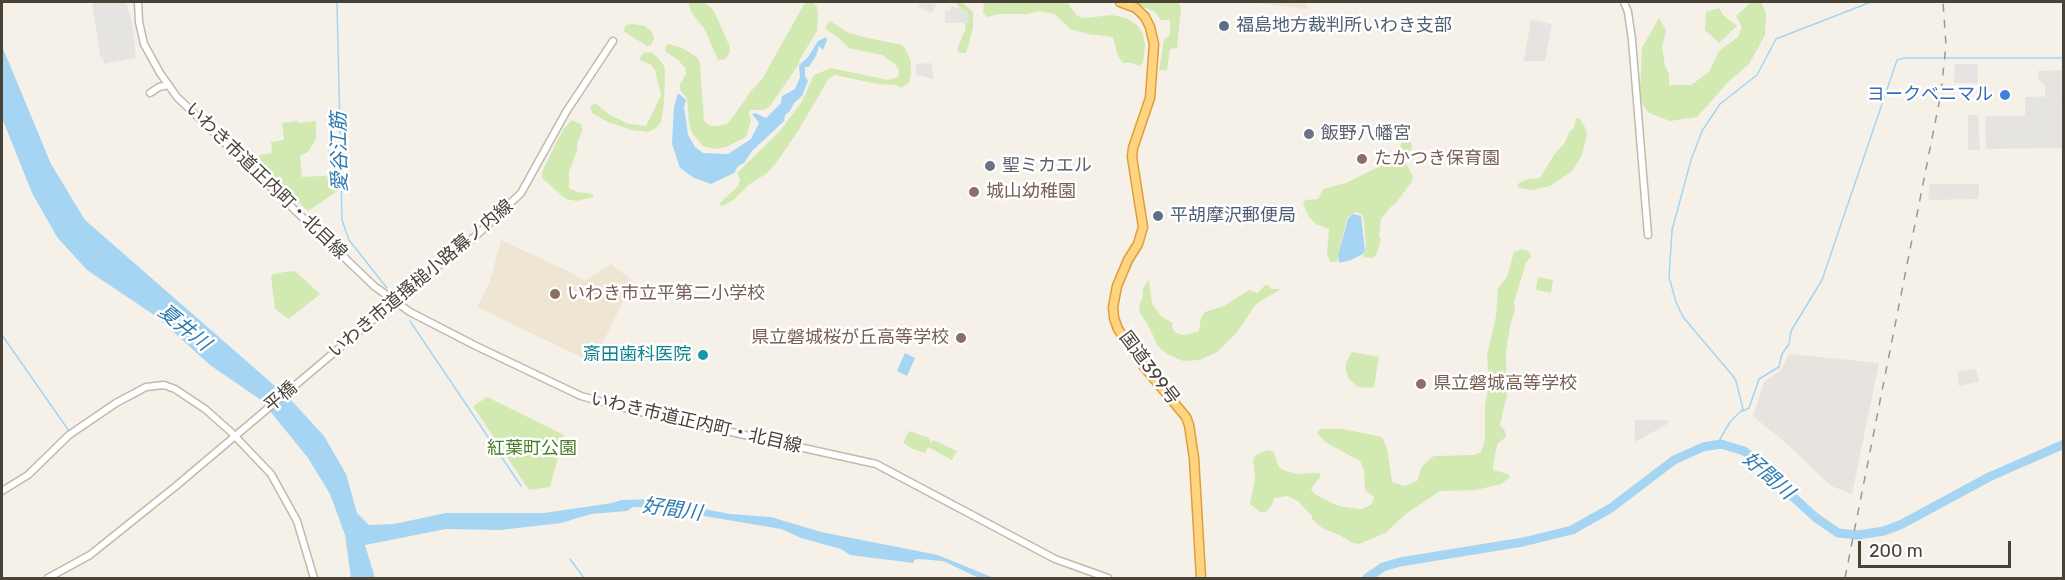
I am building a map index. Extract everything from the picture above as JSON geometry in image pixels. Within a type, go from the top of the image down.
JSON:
[{"type":"highway","name":"国道399号","points":[[1120,2],[1136,8],[1144,17],[1150,27],[1154,44],[1150,98],[1132,157],[1143,226],[1138,244],[1117,286],[1113,308],[1114,318],[1118,329],[1145,368],[1186,417],[1189,425],[1194,458],[1201,579]]},
{"type":"street","name":"いわき市道正内町・北目線","points":[[138,2],[139,22],[144,44],[153,62],[177,96],[361,273],[410,312],[581,396],[636,411],[876,464],[1055,559],[1108,579]]},
{"type":"street","points":[[1624,2],[1628,12],[1632,40],[1648,235]]},
{"type":"street","name":"いわき市道搔槌小路幕ノ内線","points":[[322,362],[479,233],[521,194],[566,112],[613,41]]},
{"type":"street","points":[[150,93],[159,87],[169,85]]},
{"type":"street","name":"平橋","points":[[237,434],[322,362]]},
{"type":"street","points":[[2,491],[28,475],[69,435],[97,416],[125,398],[153,385],[165,385],[185,395],[237,434],[271,474],[297,521],[314,579]]},
{"type":"street","points":[[48,579],[80,562],[101,547],[237,434]]},
{"type":"shaded area","points":[[92,2],[126,2],[132,22],[136,58],[104,64],[103,57],[100,57]]},
{"type":"shaded area","points":[[921,2],[938,2],[931,13],[918,7]]},
{"type":"shaded area","points":[[1249,2],[1307,2],[1307,9]]},
{"type":"shaded area","points":[[951,6],[968,11],[968,23],[945,23],[945,11],[950,11]]},
{"type":"shaded area","points":[[1531,20],[1552,24],[1545,61],[1524,61]]},
{"type":"shaded area","points":[[931,63],[934,79],[916,75],[916,64]]},
{"type":"shaded area","points":[[1955,64],[1978,64],[1978,83],[1954,83]]},
{"type":"shaded area","points":[[2062,70],[2064,75],[2063,148],[1986,149],[1985,116],[2025,116],[2025,97],[2060,96],[2045,96],[2045,85],[2038,80],[2038,71]]},
{"type":"shaded area","points":[[1968,115],[1978,115],[1980,150],[1968,150]]},
{"type":"shaded area","points":[[1930,184],[1979,184],[1979,199],[1928,200]]},
{"type":"shaded area","name":"いわき市立平第二小学校","points":[[501,240],[585,281],[611,264],[633,281],[593,363],[477,307],[490,282]]},
{"type":"shaded area","points":[[1789,354],[1879,363],[1852,494],[1831,486],[1786,443],[1753,416],[1764,382],[1781,370]]},
{"type":"shaded area","points":[[1976,369],[1979,382],[1959,386],[1957,372]]},
{"type":"shaded area","points":[[1635,420],[1668,420],[1669,423],[1635,442]]},
{"type":"green space","points":[[688,2],[704,2],[714,11],[729,45],[730,51],[726,59],[718,60],[705,30],[691,12]]},
{"type":"green space","points":[[813,2],[817,7],[817,31],[797,67],[770,106],[764,110],[750,110],[751,121],[746,137],[726,147],[715,149],[703,146],[692,133],[687,98],[680,90],[686,69],[666,52],[665,47],[668,44],[682,48],[698,58],[704,121],[710,126],[727,124],[762,79],[805,3]]},
{"type":"green space","points":[[955,2],[962,2],[973,12],[973,28],[966,53],[960,53],[957,49],[965,30],[966,15]]},
{"type":"green space","points":[[984,2],[1067,2],[1077,16],[1084,18],[1112,15],[1126,18],[1137,25],[1143,33],[1145,46],[1143,63],[1139,66],[1123,63],[1118,56],[1113,37],[1070,29],[1055,14],[1039,11],[987,17],[983,13]]},
{"type":"green space","points":[[1133,2],[1179,3],[1181,8],[1177,48],[1170,49],[1167,70],[1159,70],[1164,39],[1170,35],[1170,20],[1161,20],[1155,12]]},
{"type":"green space","points":[[1749,2],[1761,2],[1766,13],[1765,35],[1749,64],[1729,81],[1697,117],[1670,121],[1649,113],[1641,103],[1642,48],[1659,18],[1666,30],[1662,47],[1665,66],[1669,74],[1669,85],[1691,85],[1709,72],[1719,51],[1738,37],[1742,27],[1736,16]]},
{"type":"green space","points":[[1719,8],[1723,15],[1737,26],[1719,43],[1705,30],[1706,12]]},
{"type":"green space","points":[[830,21],[847,32],[859,36],[902,45],[911,62],[909,83],[901,88],[896,85],[877,84],[835,75],[829,78],[776,163],[733,200],[723,206],[719,204],[739,185],[740,180],[737,173],[780,131],[801,103],[814,75],[831,68],[888,80],[898,77],[899,70],[896,65],[882,55],[849,48],[827,30],[825,27]]},
{"type":"green space","points":[[626,25],[645,26],[652,32],[654,38],[651,45],[647,46],[623,31]]},
{"type":"green space","points":[[651,52],[664,66],[665,72],[661,122],[656,128],[648,132],[632,130],[608,122],[592,113],[590,107],[595,103],[610,115],[629,124],[646,126],[661,95],[655,70],[650,64],[639,60],[643,53]]},
{"type":"green space","points":[[1579,118],[1587,133],[1582,155],[1572,171],[1550,186],[1532,190],[1517,186],[1528,179],[1540,178],[1574,128],[1576,119]]},
{"type":"green space","points":[[572,120],[582,125],[582,132],[569,171],[569,188],[577,192],[593,194],[593,197],[577,201],[566,199],[542,178],[542,172],[556,143]]},
{"type":"green space","points":[[297,121],[298,123],[316,121],[316,139],[308,152],[300,156],[302,177],[338,175],[339,190],[308,211],[260,165],[259,155],[272,153],[271,142],[284,140],[282,123]]},
{"type":"green space","points":[[1405,136],[1410,140],[1412,146],[1411,150],[1405,154],[1406,163],[1413,177],[1396,203],[1381,219],[1379,236],[1381,240],[1376,255],[1372,258],[1363,257],[1366,246],[1364,222],[1362,215],[1356,212],[1347,217],[1337,262],[1330,262],[1327,253],[1329,229],[1316,224],[1309,217],[1303,204],[1305,200],[1318,199],[1323,189],[1346,183],[1395,161],[1402,137]]},
{"type":"green space","points":[[1522,249],[1528,251],[1531,256],[1526,263],[1514,302],[1515,310],[1506,351],[1507,394],[1500,425],[1506,437],[1498,443],[1493,467],[1493,470],[1508,474],[1510,477],[1501,484],[1476,490],[1440,491],[1407,513],[1385,533],[1359,544],[1322,528],[1298,501],[1287,496],[1274,498],[1266,512],[1260,512],[1250,504],[1255,478],[1253,460],[1255,456],[1269,450],[1274,453],[1279,467],[1283,470],[1297,474],[1320,473],[1320,477],[1311,489],[1314,494],[1344,507],[1362,509],[1372,504],[1374,497],[1365,490],[1364,470],[1360,461],[1325,442],[1317,433],[1320,429],[1343,429],[1382,437],[1387,448],[1392,482],[1405,486],[1417,481],[1422,466],[1434,456],[1475,455],[1481,452],[1485,439],[1485,405],[1489,385],[1487,355],[1496,316],[1498,288],[1507,277],[1514,252]]},
{"type":"green space","points":[[296,272],[320,294],[289,319],[275,309],[271,276]]},
{"type":"green space","points":[[1538,277],[1553,280],[1551,293],[1536,290]]},
{"type":"green space","points":[[1149,280],[1152,304],[1162,317],[1173,323],[1172,328],[1176,333],[1184,335],[1199,330],[1201,318],[1205,312],[1224,306],[1249,290],[1258,293],[1265,285],[1272,289],[1281,289],[1256,304],[1237,332],[1217,352],[1200,360],[1183,361],[1167,354],[1158,346],[1140,313],[1139,306],[1143,297],[1143,288]]},
{"type":"green space","points":[[1352,352],[1379,357],[1374,387],[1358,387],[1349,379],[1346,363]]},
{"type":"green space","name":"紅葉町公園","points":[[487,397],[564,435],[550,487],[529,490],[473,406]]},
{"type":"green space","points":[[909,431],[929,438],[931,443],[933,440],[957,451],[952,460],[928,447],[925,453],[911,448],[903,443]]},
{"type":"water","points":[[826,37],[823,50],[819,46],[809,67],[805,67],[805,76],[808,81],[802,96],[785,115],[784,121],[752,151],[734,173],[711,184],[694,178],[680,168],[672,144],[674,107],[678,93],[686,100],[684,107],[688,135],[695,147],[703,153],[728,154],[751,139],[759,123],[752,114],[766,118],[781,103],[782,96],[795,89],[800,77],[799,65],[808,57],[818,41]]},
{"type":"water","name":"夏井川","points":[[2,46],[51,164],[85,220],[291,400],[324,436],[346,474],[357,513],[369,525],[394,524],[446,513],[544,513],[621,500],[657,499],[697,503],[699,508],[730,514],[771,517],[821,532],[938,555],[994,578],[979,578],[943,561],[918,559],[914,560],[914,563],[850,555],[841,549],[801,538],[781,529],[686,513],[670,508],[633,507],[627,511],[591,514],[561,523],[500,530],[446,529],[365,545],[375,578],[351,578],[345,535],[330,494],[308,458],[261,400],[210,365],[157,317],[87,270],[57,237],[32,193],[2,118]]},
{"type":"water","points":[[1353,214],[1361,216],[1365,250],[1363,254],[1351,260],[1339,263],[1338,256],[1348,218]]},
{"type":"water","points":[[905,353],[915,358],[907,376],[897,371]]},
{"type":"waterway","name":"愛谷江筋","points":[[337,2],[342,220],[349,240],[387,288]]},
{"type":"waterway","points":[[1721,444],[1720,439],[1730,422],[1743,409],[1736,381],[1683,317],[1669,277],[1672,230],[1691,160],[1702,131],[1720,104],[1757,75],[1776,39],[1871,2]]},
{"type":"waterway","points":[[1743,411],[1749,408],[1759,379],[1779,367],[1782,354],[1789,344],[1791,331],[1822,280],[1897,60],[1904,58],[2064,58]]},
{"type":"waterway","name":"愛谷江筋","points":[[410,321],[521,486]]},
{"type":"waterway","points":[[2,335],[69,431]]},
{"type":"waterway","name":"好間川","points":[[1367,578],[1383,567],[1400,562],[1523,542],[1572,530],[1611,508],[1674,460],[1703,447],[1721,444],[1744,451],[1815,517],[1838,533],[1858,535],[1884,531],[1902,524],[1989,477],[2064,444]]},
{"type":"waterway","name":"愛谷江筋","points":[[570,559],[584,578]]},
{"type":"railway","points":[[1845,578],[1941,93],[1946,45],[1943,2]]},
{"type":"place","name":"福島地方裁判所いわき支部","points":[[1224,26]]},
{"type":"place","name":"ヨークベニマル","points":[[2005,95]]},
{"type":"place","name":"飯野八幡宮","points":[[1309,134]]},
{"type":"place","name":"たかつき保育園","points":[[1362,159]]},
{"type":"place","name":"聖ミカエル","points":[[990,166]]},
{"type":"place","name":"城山幼稚園","points":[[974,192]]},
{"type":"place","name":"平胡摩沢郵便局","points":[[1158,216]]},
{"type":"place","name":"いわき市立平第二小学校","points":[[555,294]]},
{"type":"place","name":"県立磐城桜が丘高等学校","points":[[961,338]]},
{"type":"place","name":"斎田歯科医院","points":[[703,355]]},
{"type":"place","name":"県立磐城高等学校","points":[[1421,384]]}]
